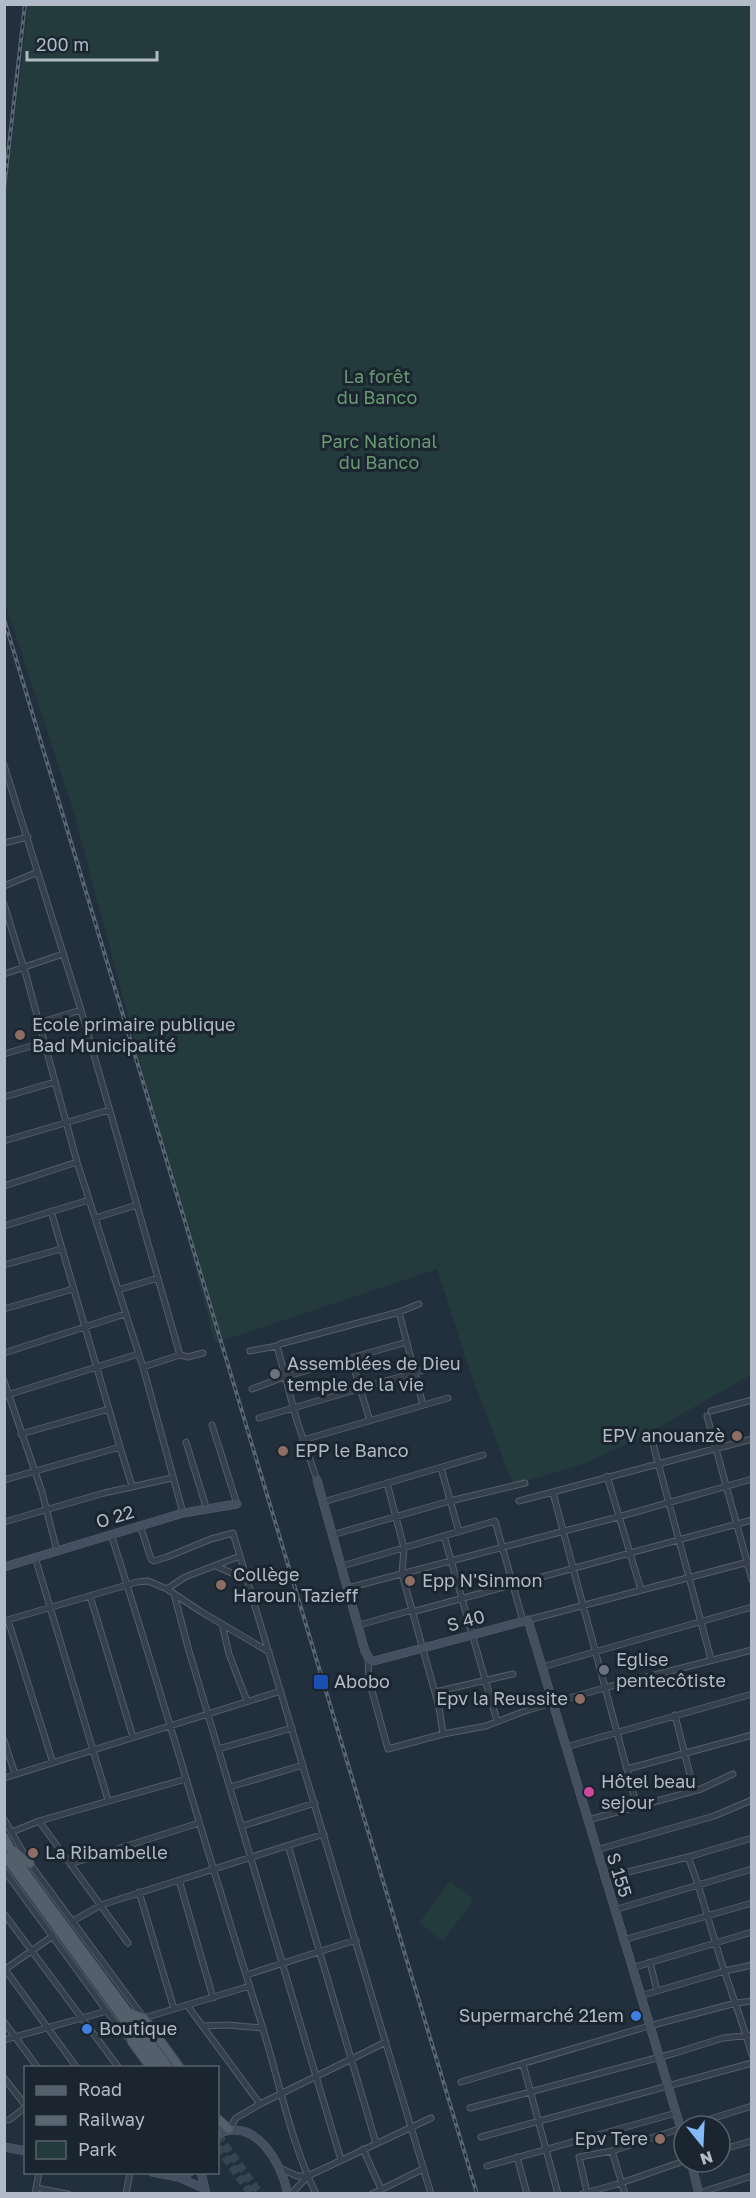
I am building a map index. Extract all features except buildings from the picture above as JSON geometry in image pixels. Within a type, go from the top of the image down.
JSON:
[{"type":"main road","points":[[8,1834],[9,1846],[17,1861],[168,2066]]},
{"type":"main road","points":[[9,1846],[30,1864]]},
{"type":"main road","points":[[4,1855],[158,2066]]},
{"type":"main road","points":[[130,2013],[144,2018],[179,2066]]},
{"type":"main road","points":[[127,2025],[132,2042],[150,2066]]},
{"type":"main road","points":[[219,2120],[229,2129]]},
{"type":"street","points":[[4,765],[81,1010],[180,1355]]},
{"type":"street","points":[[4,843],[27,837]]},
{"type":"street","points":[[4,886],[38,872]]},
{"type":"street","points":[[4,904],[45,1042],[77,1162],[124,1314],[143,1367],[183,1513]]},
{"type":"street","points":[[4,974],[63,954]]},
{"type":"street","points":[[39,1023],[81,1010]]},
{"type":"street","points":[[4,1054],[45,1042]]},
{"type":"street","points":[[4,1097],[55,1082]]},
{"type":"street","points":[[4,1141],[110,1110]]},
{"type":"street","points":[[4,1186],[77,1162]]},
{"type":"street","points":[[4,1226],[89,1200]]},
{"type":"street","points":[[94,1218],[136,1204]]},
{"type":"street","points":[[51,1211],[132,1486]]},
{"type":"street","points":[[4,1265],[61,1249]]},
{"type":"street","points":[[118,1290],[158,1278]]},
{"type":"street","points":[[4,1309],[73,1289]]},
{"type":"street","points":[[250,1351],[277,1346],[399,1312],[419,1304]]},
{"type":"street","points":[[399,1312],[423,1405]]},
{"type":"street","points":[[4,1353],[124,1314]]},
{"type":"street","points":[[252,1389],[284,1377],[407,1342]]},
{"type":"street","points":[[277,1346],[293,1408],[317,1480],[359,1625],[368,1659],[369,1680],[388,1749],[443,1734],[486,1726],[604,1688],[752,1650]]},
{"type":"street","points":[[143,1367],[180,1355],[188,1357],[203,1353]]},
{"type":"street","points":[[7,1395],[138,1354]]},
{"type":"street","points":[[351,1358],[370,1421]]},
{"type":"street","points":[[259,1418],[437,1366]]},
{"type":"street","points":[[4,1381],[57,1551]]},
{"type":"street","points":[[303,1440],[448,1398]]},
{"type":"street","points":[[711,1411],[752,1400]]},
{"type":"street","points":[[21,1434],[109,1409]]},
{"type":"street","points":[[707,1416],[736,1524],[749,1561],[752,1580]]},
{"type":"street","points":[[212,1425],[237,1504]]},
{"type":"street","points":[[650,1433],[711,1659]]},
{"type":"street","points":[[519,1501],[752,1438]]},
{"type":"street","points":[[186,1442],[206,1507]]},
{"type":"street","points":[[4,1480],[120,1447]]},
{"type":"street","points":[[323,1502],[483,1455]]},
{"type":"street","points":[[441,1468],[459,1532]]},
{"type":"street","points":[[608,1476],[641,1590]]},
{"type":"street","points":[[4,1522],[132,1486],[172,1478]]},
{"type":"street","points":[[348,1588],[752,1479]]},
{"type":"street","points":[[387,1483],[404,1548],[402,1574],[435,1692],[443,1734]]},
{"type":"street","points":[[332,1535],[450,1501],[525,1483]]},
{"type":"street","points":[[553,1493],[637,1806]]},
{"type":"street","name":"O 22","points":[[4,1567],[183,1513],[206,1507],[237,1504]]},
{"type":"street","points":[[359,1625],[752,1520]]},
{"type":"street","points":[[342,1566],[495,1521],[526,1621]]},
{"type":"street","points":[[140,1525],[151,1559],[154,1561],[233,1533],[431,2193]]},
{"type":"street","points":[[111,1534],[263,2028],[293,2136],[316,2193]]},
{"type":"street","points":[[444,1536],[497,1721]]},
{"type":"street","points":[[168,1589],[182,1579],[240,1556]]},
{"type":"street","points":[[35,1557],[108,1800]]},
{"type":"street","name":"S 40","points":[[368,1659],[374,1661],[423,1649],[749,1561]]},
{"type":"street","points":[[216,1566],[247,1580]]},
{"type":"street","points":[[52,1763],[7,1621],[127,1585],[148,1581],[168,1589],[269,1652]]},
{"type":"street","points":[[174,1594],[341,2160]]},
{"type":"street","points":[[90,1596],[133,1737]]},
{"type":"street","points":[[542,1667],[699,1620],[752,1607]]},
{"type":"street","name":"S 155","points":[[526,1621],[542,1667],[676,2113]]},
{"type":"street","points":[[222,1624],[229,1654],[247,1701]]},
{"type":"street","points":[[435,1692],[513,1674]]},
{"type":"street","points":[[4,1778],[281,1691]]},
{"type":"street","points":[[566,1747],[752,1694]]},
{"type":"street","points":[[675,1715],[694,1791]]},
{"type":"street","points":[[219,1749],[292,1728]]},
{"type":"street","points":[[627,1769],[752,1735]]},
{"type":"street","points":[[4,1740],[15,1774]]},
{"type":"street","points":[[230,1787],[303,1765]]},
{"type":"street","points":[[588,1820],[694,1791],[734,1774]]},
{"type":"street","points":[[8,1834],[39,1821],[186,1779]]},
{"type":"street","points":[[596,1850],[714,1816],[752,1800]]},
{"type":"street","points":[[242,1826],[315,1803]]},
{"type":"street","points":[[4,1819],[8,1834],[144,2018],[250,1986]]},
{"type":"street","points":[[39,1821],[128,1943]]},
{"type":"street","points":[[70,1863],[199,1823]]},
{"type":"street","points":[[73,1921],[100,1905],[324,1834]]},
{"type":"street","points":[[604,1878],[752,1838]]},
{"type":"street","points":[[288,1845],[376,2142]]},
{"type":"street","points":[[688,1857],[715,1942],[749,2035],[752,2055]]},
{"type":"street","points":[[614,1910],[752,1869]]},
{"type":"street","points":[[4,1870],[132,2042]]},
{"type":"street","points":[[178,1880],[213,1998]]},
{"type":"street","points":[[139,1892],[174,2008]]},
{"type":"street","points":[[623,1940],[752,1903]]},
{"type":"street","points":[[5,1915],[118,2066]]},
{"type":"street","points":[[632,1968],[752,1932]]},
{"type":"street","points":[[53,1936],[5,1969],[76,2066]]},
{"type":"street","points":[[246,1975],[356,1941]]},
{"type":"street","points":[[650,1962],[657,1991]]},
{"type":"street","points":[[640,1996],[752,1965]]},
{"type":"street","points":[[461,2082],[649,2026],[736,2002],[752,2001]]},
{"type":"street","points":[[187,2005],[260,2104]]},
{"type":"street","points":[[4,2040],[107,2011]]},
{"type":"street","points":[[4,2022],[37,2066]]},
{"type":"street","points":[[203,2026],[228,2025],[263,2028]]},
{"type":"street","points":[[470,2108],[723,2038],[749,2035]]},
{"type":"street","points":[[219,2134],[229,2129],[236,2118],[260,2104],[317,2078],[386,2042]]},
{"type":"street","points":[[481,2137],[752,2063]]},
{"type":"street","points":[[523,2064],[558,2193]]},
{"type":"street","points":[[4,2078],[24,2104]]},
{"type":"street","points":[[726,2114],[752,2106]]},
{"type":"street","points":[[4,2120],[9,2120],[24,2109]]},
{"type":"street","points":[[486,2166],[676,2113]]},
{"type":"street","points":[[229,2129],[241,2131],[258,2140],[273,2155],[289,2193],[308,2176],[431,2118]]},
{"type":"street","points":[[672,2131],[612,2151],[579,2157],[584,2193],[672,2165]]},
{"type":"street","points":[[732,2146],[752,2140]]},
{"type":"street","points":[[4,2147],[24,2151]]},
{"type":"street","points":[[363,2149],[381,2189]]},
{"type":"street","points":[[612,2151],[625,2193]]},
{"type":"street","points":[[517,2157],[527,2193]]},
{"type":"street","points":[[280,2168],[297,2176],[308,2176]]},
{"type":"street","points":[[372,2193],[423,2169]]},
{"type":"street","points":[[39,2174],[36,2191],[64,2193]]},
{"type":"street","points":[[126,2193],[130,2174]]},
{"type":"street","points":[[161,2174],[178,2177],[204,2191]]},
{"type":"street","points":[[178,2177],[185,2174]]},
{"type":"street","points":[[201,2174],[204,2191]]},
{"type":"street","points":[[694,2174],[698,2193],[752,2176]]},
{"type":"green space","name":"La forêt du Banco","points":[[28,5],[751,5],[751,1375],[638,1439],[586,1463],[513,1485],[471,1374],[437,1269],[215,1343],[74,813],[5,603],[4,214]]},
{"type":"green space","points":[[450,1881],[474,1899],[443,1941],[419,1923]]},
{"type":"tunnel","points":[[219,2136],[260,2194]]},
{"type":"tunnel","points":[[219,2148],[251,2194]]},
{"type":"railway","points":[[4,190],[25,4]]},
{"type":"railway","points":[[4,619],[477,2194]]},
{"type":"place","name":"Ecole primaire publique Bad Municipalité","points":[[20,1035]]},
{"type":"place","name":"Assemblées de Dieu temple de la vie","points":[[275,1374]]},
{"type":"place","name":"EPV anouanzè","points":[[737,1436]]},
{"type":"place","name":"EPP le Banco","points":[[283,1451]]},
{"type":"place","name":"Epp N'Sinmon","points":[[410,1581]]},
{"type":"place","name":"Collège Haroun Tazieff","points":[[221,1585]]},
{"type":"place","name":"Eglise pentecôtiste","points":[[604,1670]]},
{"type":"place","name":"Abobo","points":[[321,1682]]},
{"type":"place","name":"Epv la Reussite","points":[[580,1699]]},
{"type":"place","name":"Hôtel beau sejour","points":[[589,1792]]},
{"type":"place","name":"La Ribambelle","points":[[33,1853]]},
{"type":"place","name":"Supermarché 21em","points":[[636,2016]]},
{"type":"place","name":"Boutique","points":[[87,2029]]},
{"type":"place","name":"Epv Tere","points":[[660,2139]]},
{"type":"park label","name":"Parc National du Banco","points":[[379,452]]}]
